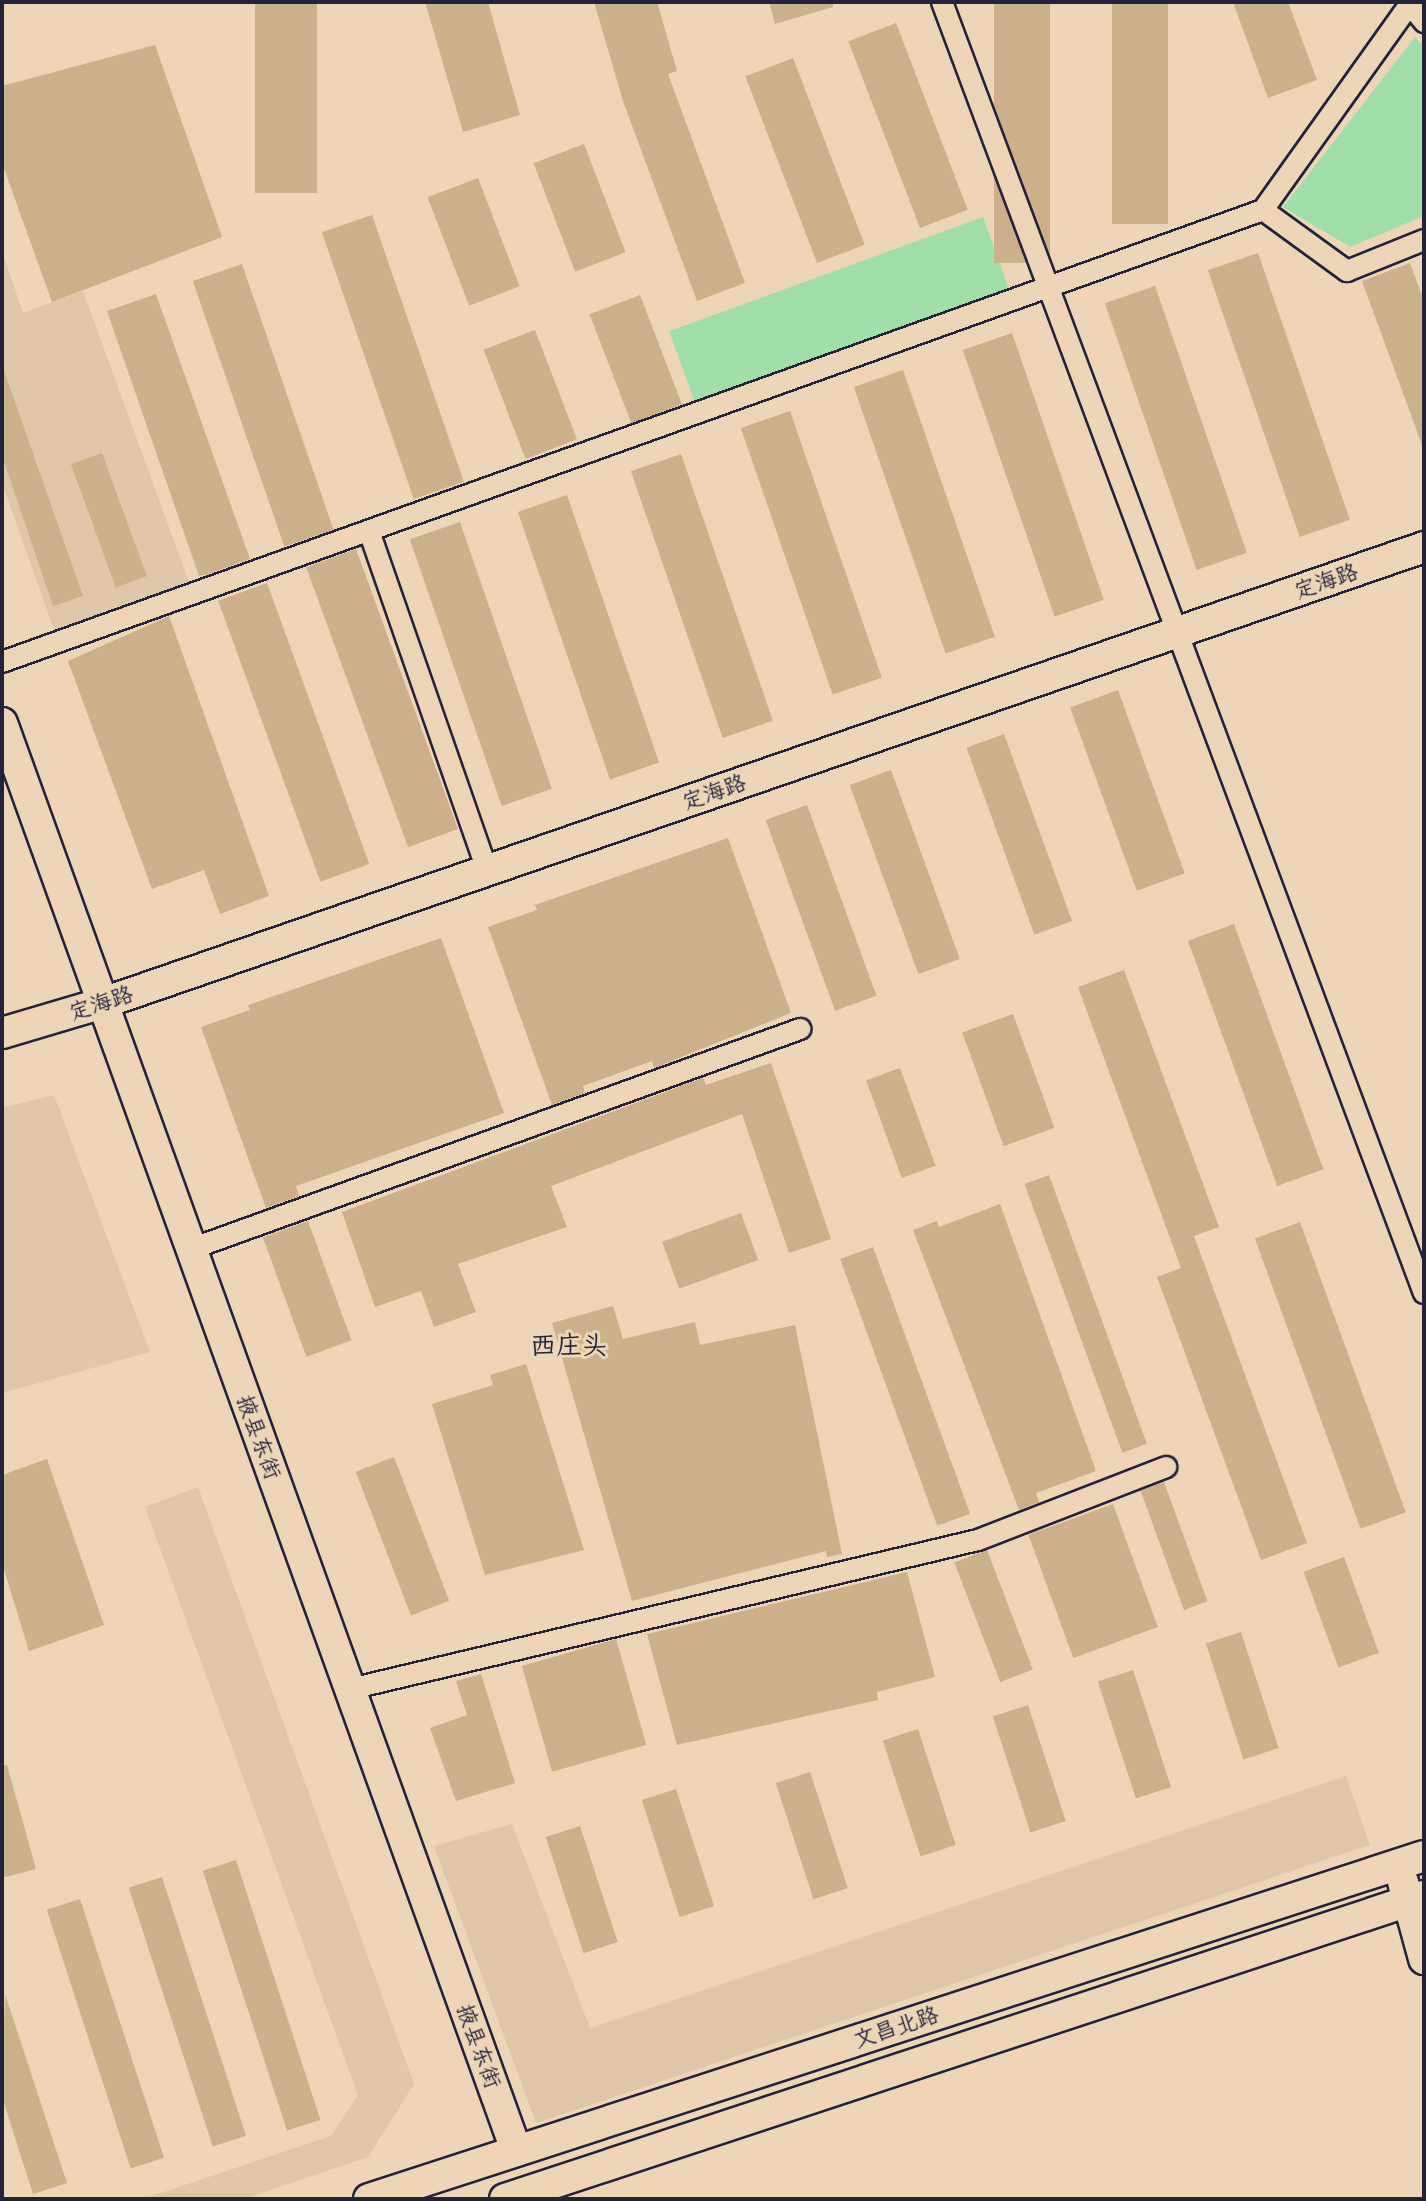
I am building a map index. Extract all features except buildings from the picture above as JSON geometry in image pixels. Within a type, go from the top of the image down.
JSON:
[{"type":"main road","name":"定海路","points":[[2,1033],[103,1003],[1424,547]]},
{"type":"main road","name":"掖县东街","points":[[2,723],[516,2150]]},
{"type":"main road","name":"文昌北路","points":[[369,2199],[1411,1860]]},
{"type":"main road","points":[[1411,1860],[1424,1959]]},
{"type":"main road","name":"文昌北路","points":[[505,2199],[1416,1899]]},
{"type":"street","points":[[942,2],[1174,633],[1424,1293]]},
{"type":"street","points":[[2,662],[370,534],[1263,210],[1409,3],[1424,22]]},
{"type":"street","points":[[1263,210],[1347,271],[1424,240]]},
{"type":"street","points":[[370,534],[487,870]]},
{"type":"street","points":[[191,1249],[800,1029]]},
{"type":"street","points":[[350,1689],[978,1540],[1166,1467]]},
{"type":"shaded area","points":[[2,251],[23,313],[83,291],[192,590],[57,638],[2,483]]},
{"type":"shaded area","points":[[54,1095],[150,1352],[2,1393],[2,1108]]},
{"type":"shaded area","points":[[198,1487],[414,2084],[368,2157],[244,2199],[143,2199],[331,2136],[358,2095],[145,1507]]},
{"type":"shaded area","points":[[1346,1776],[1370,1845],[536,2123],[434,1846],[512,1824],[590,2028]]},
{"type":"green space","points":[[1415,37],[1424,47],[1424,216],[1350,247],[1283,207]]},
{"type":"green space","points":[[983,217],[1011,295],[698,409],[669,331]]},
{"type":"district","name":"西庄头","points":[[569,1346]]}]
